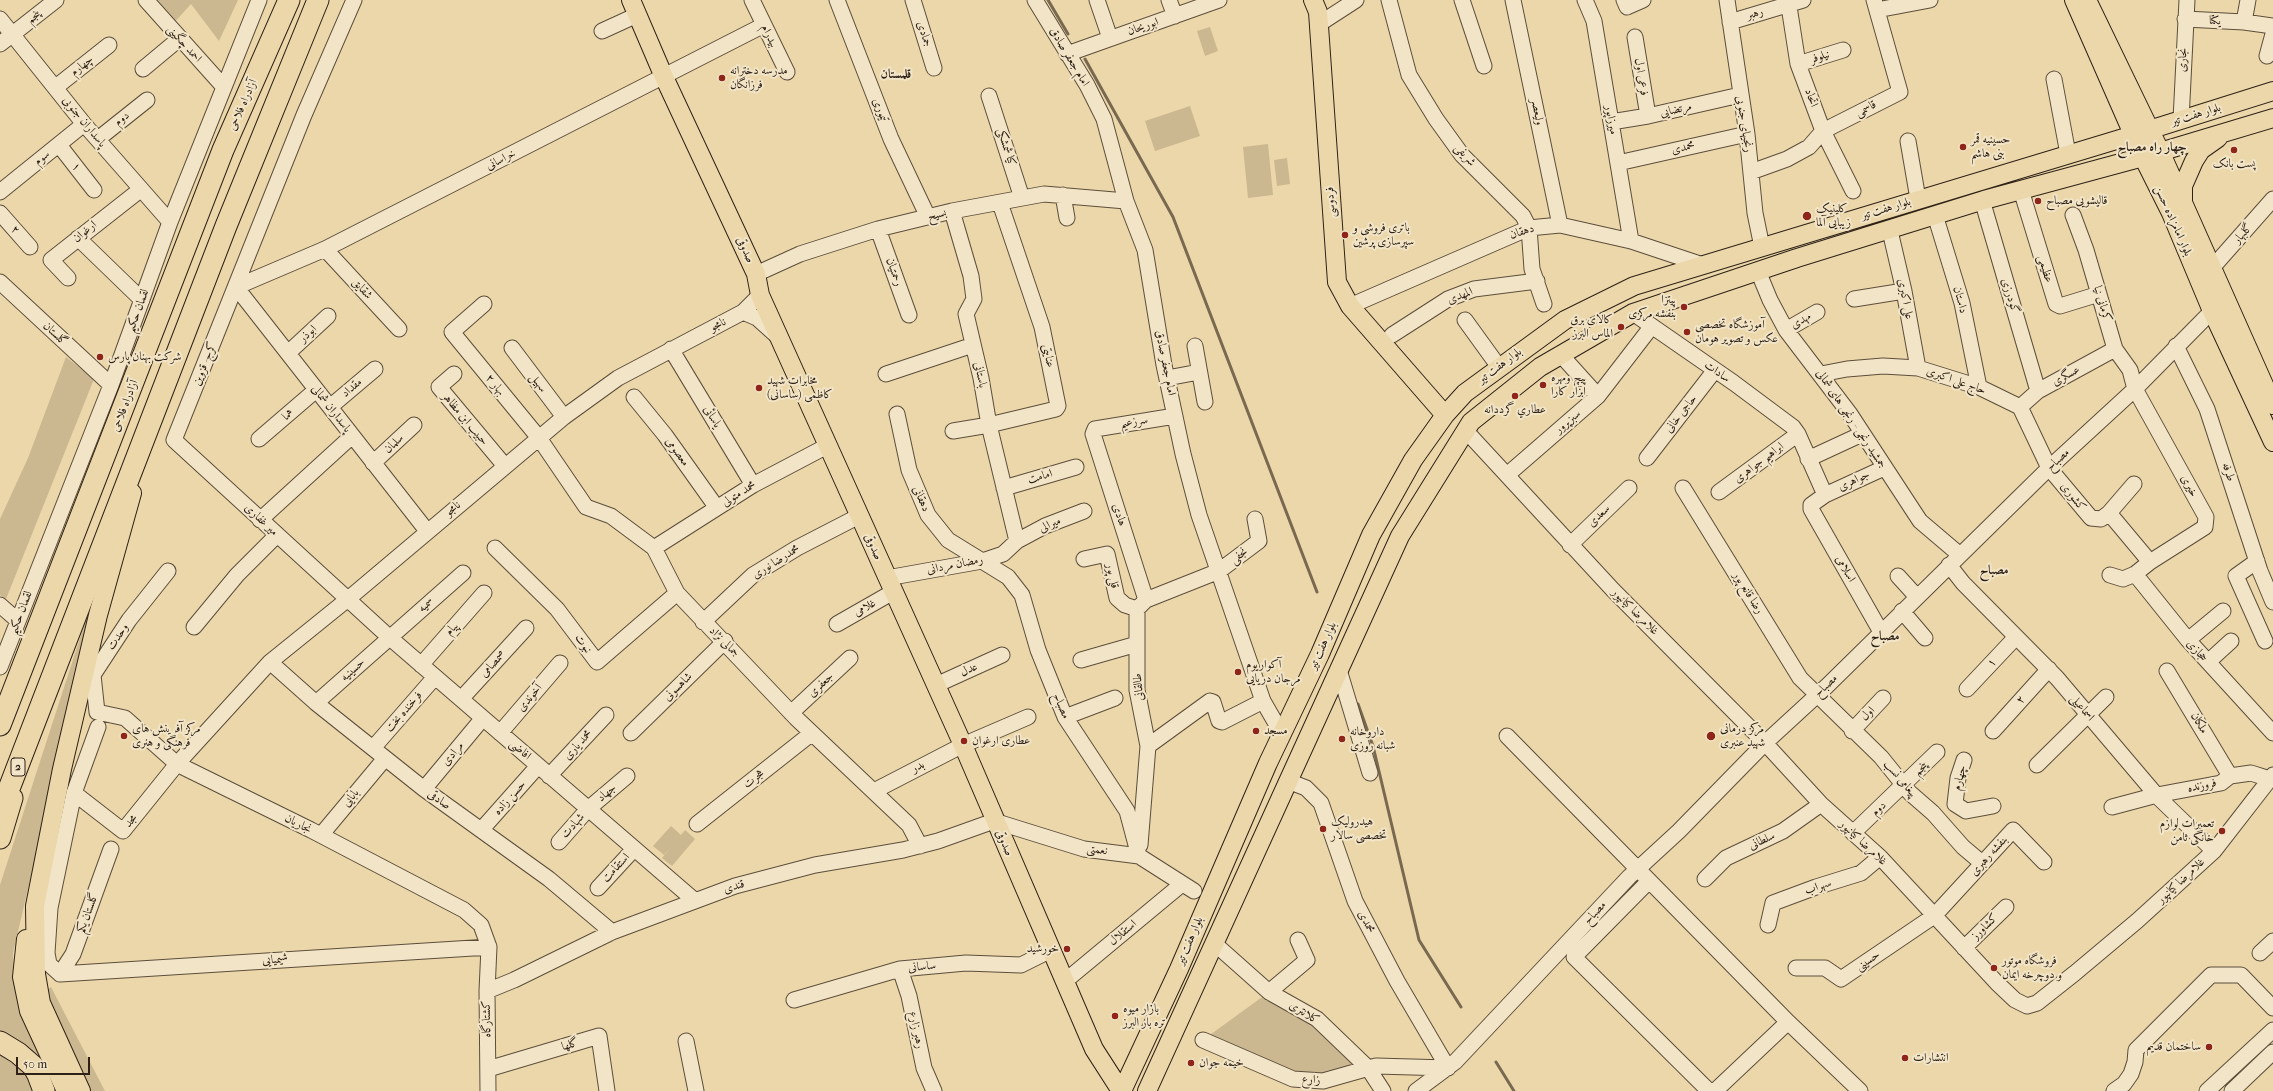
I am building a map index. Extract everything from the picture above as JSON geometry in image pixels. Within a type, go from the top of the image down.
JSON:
[{"type":"highway","name":"آزادراه فلاحی","points":[[0,725],[224,150],[289,0]]},
{"type":"highway","name":"2","points":[[0,812],[160,396],[318,0]]},
{"type":"highway","points":[[0,708],[37,631]]},
{"type":"highway","points":[[0,838],[35,721]]},
{"type":"highway","points":[[0,1042],[18,1053],[33,1066],[44,1091]]},
{"type":"main road","name":"فردوسی","points":[[1313,0],[1318,12],[1337,282],[1350,306],[1445,415]]},
{"type":"main road","name":"بلوار امامزاده حسن","points":[[2074,0],[2141,133],[2160,151],[2273,405]]},
{"type":"main road","name":"بلوار امامزاده حسن","points":[[2087,0],[2141,133],[2143,157],[2171,214],[2212,311],[2273,442]]},
{"type":"main road","name":"صدوقی","points":[[634,7],[664,77],[756,274],[760,295],[963,745],[994,821],[1094,1049],[1121,1091]]},
{"type":"main road","name":"بلوار هفت تیر","points":[[1121,1091],[1179,969],[1282,734],[1320,654],[1371,535],[1388,502],[1413,460],[1445,415],[1465,393],[1565,320],[1634,286],[1918,199],[2141,133],[2273,91]]},
{"type":"main road","name":"بلوار هفت تیر","points":[[1147,1091],[1400,536],[1471,422],[1540,367],[1633,313],[1758,271],[1982,200],[2143,157],[2273,118]]},
{"type":"main road","points":[[2183,203],[2183,186],[2194,161],[2201,150],[2228,132]]},
{"type":"main road","points":[[2116,164],[2139,169],[2154,180]]},
{"type":"main road","points":[[1871,214],[1863,228],[1883,232]]},
{"type":"main road","points":[[1828,227],[1837,230],[1841,234],[1834,247]]},
{"type":"main road","points":[[66,1091],[29,1011],[22,977],[23,947],[35,906],[62,769],[98,615],[160,396]]},
{"type":"main road","points":[[1320,654],[1322,663],[1326,666],[1340,668]]},
{"type":"main road","points":[[1307,681],[1315,676],[1322,677],[1326,683],[1328,692]]},
{"type":"main road","points":[[35,906],[35,967],[41,1003],[81,1091]]},
{"type":"street","name":"پنجم","points":[[0,44],[56,0]]},
{"type":"street","name":"احمد چگینی","points":[[146,0],[179,39],[223,86]]},
{"type":"street","name":"لقمان حکیم","points":[[0,667],[17,620],[59,521],[111,385],[170,222],[223,86],[259,0]]},
{"type":"street","name":"کرج- قزوین","points":[[174,440],[304,114],[354,0]]},
{"type":"street","name":"بیدرام","points":[[752,0],[786,72]]},
{"type":"street","name":"تیموری","points":[[837,0],[892,139],[928,217]]},
{"type":"street","name":"جمادی","points":[[913,0],[934,68]]},
{"type":"street","name":"امام جعفر صادق","points":[[1035,0],[1087,85],[1104,119],[1126,202],[1145,250],[1167,378],[1199,514],[1263,701],[1282,734]]},
{"type":"street","points":[[1097,0],[1110,38]]},
{"type":"street","points":[[1169,0],[1175,16]]},
{"type":"street","name":"ابوریحان","points":[[1067,54],[1219,0]]},
{"type":"street","points":[[1319,24],[1356,0]]},
{"type":"street","name":"شریفی","points":[[1389,0],[1409,75],[1432,113],[1462,155],[1523,216],[1529,228],[1532,269],[1544,304]]},
{"type":"street","points":[[1462,0],[1484,66]]},
{"type":"street","name":"ولیعصر","points":[[1513,0],[1560,225]]},
{"type":"street","name":"میرزاپور","points":[[1585,0],[1594,21],[1631,241]]},
{"type":"street","points":[[1625,4],[1643,0]]},
{"type":"street","name":"رنجیهای جنوبی","points":[[1727,0],[1747,134],[1755,213],[1762,247]]},
{"type":"street","name":"رهبر","points":[[1730,22],[1788,2],[1803,0]]},
{"type":"street","points":[[1876,5],[1930,0]]},
{"type":"street","name":"نجاری","points":[[2181,120],[2187,0]]},
{"type":"street","points":[[2244,22],[2248,0]]},
{"type":"street","name":"اتحاد","points":[[1788,2],[1798,64],[1823,131],[1853,191]]},
{"type":"street","name":"قاسمی","points":[[1751,172],[1810,147],[1823,131],[1900,92],[1876,5]]},
{"type":"street","points":[[602,31],[634,7]]},
{"type":"street","name":"پاسداران جنوبی","points":[[0,19],[84,124],[140,190],[170,222]]},
{"type":"street","name":"یکتا","points":[[2185,19],[2244,22],[2273,26]]},
{"type":"street","name":"خراسانی","points":[[236,287],[325,249],[764,25]]},
{"type":"street","points":[[2266,56],[2273,34]]},
{"type":"street","name":"فرعی اول","points":[[1635,37],[1648,116]]},
{"type":"street","points":[[143,69],[179,39]]},
{"type":"street","name":"چهارم","points":[[56,88],[109,45]]},
{"type":"street","name":"نیلوفر","points":[[1798,64],[1843,50]]},
{"type":"street","points":[[2054,79],[2068,154]]},
{"type":"street","name":"مرتضایی","points":[[1611,122],[1648,116],[1740,95]]},
{"type":"street","name":"کیا شمشکی","points":[[989,96],[1022,198]]},
{"type":"street","name":"دوم","points":[[98,139],[147,100]]},
{"type":"street","name":"سوم","points":[[0,192],[84,124]]},
{"type":"street","name":"محمدی","points":[[1618,163],[1747,134]]},
{"type":"street","points":[[1908,141],[1918,199]]},
{"type":"street","name":"۱","points":[[58,145],[94,190]]},
{"type":"street","name":"ارغوان","points":[[68,278],[51,260],[140,190]]},
{"type":"street","name":"عظیمی","points":[[2021,190],[2056,304],[2060,306],[2099,294]]},
{"type":"street","name":"بسیح","points":[[756,274],[800,254],[878,229],[952,211],[1044,194],[1126,202]]},
{"type":"street","points":[[1063,195],[1067,218]]},
{"type":"street","name":"گلبهار","points":[[2212,268],[2273,199]]},
{"type":"street","name":"گودرزی","points":[[1982,200],[2038,391]]},
{"type":"street","name":"عنایتی","points":[[952,431],[989,425],[1056,409],[1058,403],[1042,326],[1000,203]]},
{"type":"street","name":"باستانی","points":[[952,211],[971,276],[974,299],[966,314],[981,378],[989,425],[1017,541]]},
{"type":"street","name":"۲","points":[[0,213],[30,248]]},
{"type":"street","name":"داستان","points":[[1935,215],[1962,303],[1979,387]]},
{"type":"street","name":"کرمانی نیا","points":[[2073,215],[2115,349],[2130,370],[2135,389]]},
{"type":"street","name":"دهقان","points":[[1350,306],[1529,228],[1560,225],[1631,241],[1703,265]]},
{"type":"street","name":"رحمتیان","points":[[878,229],[909,315]]},
{"type":"street","name":"علی اکبری","points":[[1883,232],[1904,291],[1918,368]]},
{"type":"street","points":[[78,238],[142,300]]},
{"type":"street","name":"شقایق","points":[[325,249],[399,329]]},
{"type":"street","name":"جمشید رنجی - رنجی های شمالی","points":[[1758,271],[1770,300],[1786,330],[1821,374],[1920,522],[1955,560]]},
{"type":"street","name":"المهدی","points":[[1392,335],[1448,299],[1474,289],[1537,281]]},
{"type":"street","name":"گلستان","points":[[0,282],[111,385]]},
{"type":"street","name":"پاسداران شمالی","points":[[236,287],[427,531]]},
{"type":"street","points":[[1854,299],[1904,291]]},
{"type":"street","name":"نامجو","points":[[177,764],[270,662],[348,599],[564,417],[618,378],[743,312],[760,295]]},
{"type":"street","name":"بهار ۲","points":[[484,304],[452,332],[539,438]]},
{"type":"street","name":"مصباح","points":[[1416,1091],[1448,1068],[1637,870],[1679,831],[1765,743],[1816,696],[2049,468],[2135,389],[2212,311]]},
{"type":"street","points":[[743,312],[757,318],[779,338]]},
{"type":"street","name":"مهدی","points":[[1786,330],[1817,312]]},
{"type":"street","name":"سادات","points":[[1633,313],[1715,370],[1792,427],[1798,434]]},
{"type":"street","name":"ابوذر","points":[[288,353],[328,316]]},
{"type":"street","points":[[1465,320],[1499,367]]},
{"type":"street","name":"سبزپرور","points":[[1507,475],[1598,396],[1652,326]]},
{"type":"street","points":[[886,374],[973,345]]},
{"type":"street","points":[[1195,346],[1205,402]]},
{"type":"street","name":"طرفه","points":[[2176,346],[2207,409],[2257,561],[2273,602]]},
{"type":"street","name":"سهیل","points":[[512,348],[564,417]]},
{"type":"street","name":"یاسائی","points":[[671,349],[753,485]]},
{"type":"street","name":"عسگری","points":[[2020,407],[2038,391],[2115,349]]},
{"type":"street","points":[[1561,355],[1598,396]]},
{"type":"street","name":"حاج علی اکبری","points":[[1821,374],[1847,369],[1883,366],[1918,368],[1979,387],[2020,407]]},
{"type":"street","name":"مقداد","points":[[330,407],[375,369]]},
{"type":"street","name":"حاجی خانی","points":[[1647,458],[1715,370]]},
{"type":"street","points":[[1167,378],[1199,372]]},
{"type":"street","name":"حبیب ابن مظاهر","points":[[454,374],[439,387],[505,466]]},
{"type":"street","name":"خیری","points":[[2135,389],[2206,517],[2205,527],[2150,562]]},
{"type":"street","name":"هما","points":[[259,440],[316,390]]},
{"type":"street","name":"معصومی","points":[[634,397],[665,435],[717,508]]},
{"type":"street","points":[[2020,407],[2049,468]]},
{"type":"street","name":"دهقانی","points":[[897,414],[909,470],[928,516],[948,540],[982,561]]},
{"type":"street","name":"سرزعیم","points":[[1094,431],[1095,429],[1175,416]]},
{"type":"street","name":"سلمان","points":[[373,463],[414,425]]},
{"type":"street","name":"هادی","points":[[1094,431],[1093,434],[1142,605]]},
{"type":"street","name":"غلامرضا کیانپور","points":[[1466,431],[1570,544],[1765,743],[1821,804],[1880,857],[1964,948],[2015,1000],[2028,1006],[2037,1003],[2137,921],[2214,851],[2272,778]]},
{"type":"street","points":[[1798,434],[1825,495]]},
{"type":"street","name":"ابراهیم جواهری","points":[[1719,492],[1798,434]]},
{"type":"street","points":[[1808,459],[1862,434]]},
{"type":"street","points":[[260,520],[352,436]]},
{"type":"street","name":"جمالی نژاد","points":[[539,438],[586,507],[611,516],[654,548],[678,593],[703,622],[725,641],[791,713],[909,825],[920,846]]},
{"type":"street","name":"میر غفاری","points":[[174,440],[348,599]]},
{"type":"street","name":"محمد متولی","points":[[654,548],[753,485],[827,446]]},
{"type":"street","name":"امامت","points":[[1004,488],[1076,467]]},
{"type":"street","name":"جواهری","points":[[1810,506],[1825,495],[1884,468]]},
{"type":"street","name":"کشوری","points":[[2049,468],[2090,518],[2101,519],[2109,513]]},
{"type":"street","points":[[2134,484],[2109,513],[2150,562]]},
{"type":"street","name":"سعدی","points":[[1570,544],[1629,488]]},
{"type":"street","name":"رضا قانع پور","points":[[1683,488],[1800,678],[1816,696]]},
{"type":"street","name":"اسلامی","points":[[1810,506],[1881,632]]},
{"type":"street","name":"میرالی","points":[[1017,541],[1045,526],[1084,511]]},
{"type":"street","name":"محمدرضا نوری","points":[[703,622],[753,575],[797,548],[859,516]]},
{"type":"street","name":"نجفی","points":[[1219,571],[1259,541],[1255,519]]},
{"type":"street","points":[[194,627],[237,575],[277,535]]},
{"type":"street","name":"رمضان مردانی","points":[[890,585],[1003,554],[1017,541]]},
{"type":"street","name":"نبوت","points":[[495,548],[557,609],[597,662],[678,593]]},
{"type":"street","name":"قلی پور","points":[[1084,559],[1107,554],[1117,598],[1124,605],[1142,605]]},
{"type":"street","name":"اسماعیلی","points":[[1955,560],[1963,583],[2048,669],[2156,794],[2214,851]]},
{"type":"street","name":"مصباح","points":[[982,561],[1008,577],[1022,595],[1038,650],[1065,717],[1127,811],[1140,856]]},
{"type":"street","points":[[2257,561],[2236,576],[2265,640]]},
{"type":"street","name":"حجازی","points":[[2150,562],[2123,576],[2188,640],[2273,733]]},
{"type":"street","name":"وحدت","points":[[97,712],[93,675],[129,620],[168,571]]},
{"type":"street","points":[[1142,605],[1219,571]]},
{"type":"street","name":"سمیه","points":[[389,637],[463,573]]},
{"type":"street","points":[[1898,576],[1917,597]]},
{"type":"street","name":"غلامی","points":[[837,624],[890,585]]},
{"type":"street","name":"پیام","points":[[421,665],[484,593]]},
{"type":"street","name":"افاضی","points":[[348,599],[421,665],[694,900]]},
{"type":"street","points":[[0,605],[17,620]]},
{"type":"street","name":"طالقانی","points":[[1140,856],[1148,746],[1137,690],[1137,644],[1142,605]]},
{"type":"street","points":[[2188,640],[2224,611]]},
{"type":"street","points":[[1902,612],[1925,638]]},
{"type":"street","name":"صمصامی","points":[[461,699],[526,628]]},
{"type":"street","name":"حسینیه","points":[[316,703],[389,637]]},
{"type":"street","name":"۱","points":[[1967,690],[2016,637]]},
{"type":"street","name":"شاهسونی","points":[[631,733],[725,641]]},
{"type":"street","points":[[2208,662],[2231,641]]},
{"type":"street","points":[[1081,660],[1137,644]]},
{"type":"street","name":"عدل","points":[[936,685],[1002,655]]},
{"type":"street","name":"جعفری","points":[[791,713],[850,658]]},
{"type":"street","name":"صادقی","points":[[270,662],[316,703],[424,789],[482,829],[549,879],[612,932]]},
{"type":"street","name":"آخوندی","points":[[500,733],[560,663]]},
{"type":"street","points":[[1340,668],[1370,773]]},
{"type":"street","name":"۲","points":[[1993,731],[2048,669]]},
{"type":"street","name":"ملکان","points":[[2167,671],[2230,776]]},
{"type":"street","name":"فرخنده بخت","points":[[373,748],[435,677]]},
{"type":"street","points":[[1065,717],[1137,690]]},
{"type":"street","name":"پیغامی نسب","points":[[1816,696],[1881,757],[1904,785],[1982,864]]},
{"type":"street","points":[[2037,765],[2106,697]]},
{"type":"street","name":"اول","points":[[1852,730],[1883,698]]},
{"type":"street","points":[[1148,746],[1210,701],[1213,702],[1219,721],[1222,722],[1263,701]]},
{"type":"street","name":"نجاریان","points":[[97,712],[125,718],[177,764],[320,835],[464,910],[481,925],[489,947]]},
{"type":"street","name":"محمد یاری","points":[[549,776],[606,715]]},
{"type":"street","points":[[963,745],[1028,717]]},
{"type":"street","name":"مرادی","points":[[424,789],[483,718]]},
{"type":"street","points":[[60,974],[49,964],[47,953],[50,908],[74,793],[98,727]]},
{"type":"street","name":"هجرت","points":[[697,824],[812,733]]},
{"type":"street","points":[[1507,736],[1788,1022],[1860,1091]]},
{"type":"street","name":"بدر","points":[[874,791],[963,745]]},
{"type":"street","name":"پنجم","points":[[1904,785],[1937,752]]},
{"type":"street","name":"چهارم","points":[[1964,760],[1958,778],[1955,804],[1966,811],[1993,806]]},
{"type":"street","name":"بابایی","points":[[320,835],[382,762]]},
{"type":"street","name":"مجد","points":[[74,793],[123,831],[177,764]]},
{"type":"street","name":"حسن زاده","points":[[482,829],[538,766]]},
{"type":"street","name":"فروزنده","points":[[2156,794],[2221,782],[2230,776],[2251,773],[2272,778]]},
{"type":"street","name":"جهاد","points":[[588,809],[627,776]]},
{"type":"street","name":"محمدی","points":[[1288,781],[1306,788],[1321,802],[1355,901],[1397,981],[1448,1068]]},
{"type":"street","name":"دوم","points":[[1853,834],[1904,785]]},
{"type":"street","points":[[2112,807],[2156,794]]},
{"type":"street","name":"سلطانی","points":[[1705,879],[1726,858],[1783,831],[1821,804]]},
{"type":"street","points":[[1939,819],[1955,804]]},
{"type":"street","name":"شهادت","points":[[558,842],[588,809]]},
{"type":"street","name":"نعمتی","points":[[994,821],[1084,849],[1140,856],[1188,887]]},
{"type":"street","name":"قندی","points":[[487,991],[514,980],[612,932],[694,900],[735,886],[815,865],[920,846],[994,821]]},
{"type":"street","name":"بنفشه رهبری","points":[[1934,916],[2013,830],[2044,862]]},
{"type":"street","name":"گلستان یکم","points":[[60,974],[74,954],[111,849]]},
{"type":"street","name":"استقامت","points":[[598,888],[634,849]]},
{"type":"street","name":"سهراب","points":[[1768,925],[1773,904],[1861,873],[1880,857]]},
{"type":"street","points":[[1649,881],[1574,957],[1709,1091]]},
{"type":"street","name":"استقلال","points":[[1064,982],[1188,887]]},
{"type":"street","name":"کشاورز","points":[[1964,948],[2006,907]]},
{"type":"street","name":"حسینی","points":[[1796,968],[1825,968],[1840,979],[1934,916]]},
{"type":"street","points":[[1269,992],[1307,960],[1298,940]]},
{"type":"street","points":[[2260,953],[2273,941]]},
{"type":"street","name":"کلانتری","points":[[1215,944],[1269,992],[1317,1019],[1368,1068],[1383,1091]]},
{"type":"street","name":"شیمیایی","points":[[60,974],[489,947]]},
{"type":"street","name":"کشتارگاه","points":[[488,1091],[487,991],[489,947]]},
{"type":"street","name":"ساسانی","points":[[794,1000],[900,969],[966,963],[1020,965],[1051,950]]},
{"type":"street","name":"رهبر زارع","points":[[900,969],[909,996],[924,1068],[934,1091]]},
{"type":"street","points":[[2123,1089],[2131,1074],[2135,1062],[2136,1050],[2211,974],[2241,974],[2273,1008]]},
{"type":"street","points":[[1715,1091],[1788,1022]]},
{"type":"street","points":[[2207,1091],[2273,1030]]},
{"type":"street","name":"گلها","points":[[488,1069],[599,1036],[607,1091]]},
{"type":"street","name":"زارع","points":[[1203,1040],[1293,1079],[1323,1081],[1368,1068],[1408,1066],[1448,1068]]},
{"type":"street","points":[[686,1041],[696,1091]]},
{"type":"street","points":[[2232,1091],[2273,1052]]},
{"type":"shaded area","points":[[151,0],[238,0],[219,41],[191,4],[172,25]]},
{"type":"shaded area","points":[[1210,27],[1218,51],[1205,56],[1197,31]]},
{"type":"shaded area","points":[[1190,106],[1200,136],[1155,151],[1145,121]]},
{"type":"shaded area","points":[[1268,144],[1273,195],[1248,198],[1243,147]]},
{"type":"shaded area","points":[[1287,158],[1290,184],[1277,186],[1274,160]]},
{"type":"shaded area","points":[[66,357],[94,379],[6,599],[0,595],[0,519],[28,458]]},
{"type":"shaded area","points":[[103,567],[13,953],[15,990],[23,1022],[60,1091],[48,1091],[24,1047],[16,1040],[0,1032],[0,885]]},
{"type":"shaded area","points":[[671,826],[681,835],[685,830],[695,839],[672,866],[662,858],[672,846],[664,855],[653,846]]},
{"type":"shaded area","points":[[51,987],[105,1091],[90,1091],[64,1035],[46,991]]},
{"type":"shaded area","points":[[1269,992],[1317,1019],[1368,1068],[1293,1079],[1203,1040]]},
{"type":"shaded area","points":[[0,1047],[16,1057],[39,1091],[0,1091]]},
{"type":"waterway","points":[[1048,0],[1068,34]]},
{"type":"waterway","points":[[1085,59],[1173,217],[1317,592]]},
{"type":"waterway","points":[[1358,704],[1373,746],[1419,940],[1461,1007]]},
{"type":"waterway","points":[[1496,1062],[1514,1091]]},
{"type":"place","name":"مدرسه دخترانه فرزانگان","points":[[722,78]]},
{"type":"place","name":"حسینیه قمر بنی هاشم","points":[[1963,147]]},
{"type":"place","name":"پست بانک","points":[[2234,150]]},
{"type":"place","name":"قالیشویی مصباح","points":[[2038,201]]},
{"type":"place","name":"کلینیک زیبایی آلما","points":[[1807,216]]},
{"type":"place","name":"باتری فروشی و سپرسازی پرشین","points":[[1345,235]]},
{"type":"place","name":"پیتزا بنفشه مرکزی","points":[[1684,307]]},
{"type":"place","name":"کالای برق الماس البرز","points":[[1621,327]]},
{"type":"place","name":"آموزشگاه تخصصی عکس و تصویر هومان","points":[[1687,332]]},
{"type":"place","name":"شرکت بهنان پارس","points":[[100,357]]},
{"type":"place","name":"پیچ ومهره ابزار کارا","points":[[1543,385]]},
{"type":"place","name":"مخابرات شهید کاظمی (ساسانی)","points":[[759,388]]},
{"type":"place","name":"عطاري گرددانه","points":[[1515,396]]},
{"type":"place","name":"آکواریوم مرجان دریایی","points":[[1238,672]]},
{"type":"place","name":"مسجد","points":[[1256,731]]},
{"type":"place","name":"مرکز آفرینش های فرهنگی و هنری","points":[[124,736]]},
{"type":"place","name":"مرکز درمانی شهید عنبری","points":[[1711,736]]},
{"type":"place","name":"داروخانه شبانه روزی","points":[[1342,739]]},
{"type":"place","name":"عطاری ارغوان","points":[[964,741]]},
{"type":"place","name":"هیدرولیک تخصصی سالار","points":[[1323,829]]},
{"type":"place","name":"تعمیرات لوازم خانگی ثامن","points":[[2222,831]]},
{"type":"place","name":"خورشید","points":[[1067,949]]},
{"type":"place","name":"فروشگاه موتور و دوچرخه ایمان","points":[[1994,968]]},
{"type":"place","name":"بازار میوه تره بار البرز","points":[[1115,1016]]},
{"type":"place","name":"ساختمان قدیم","points":[[2209,1047]]},
{"type":"place","name":"انتشارات","points":[[1905,1058]]},
{"type":"place","name":"خیمه جوان","points":[[1191,1063]]},
{"type":"district","name":"قلمستان","points":[[896,75]]},
{"type":"district","name":"چهار راه مصباح","points":[[2152,148]]},
{"type":"district","name":"مصباح","points":[[1994,571]]},
{"type":"district","name":"مصباح","points":[[1885,637]]}]
